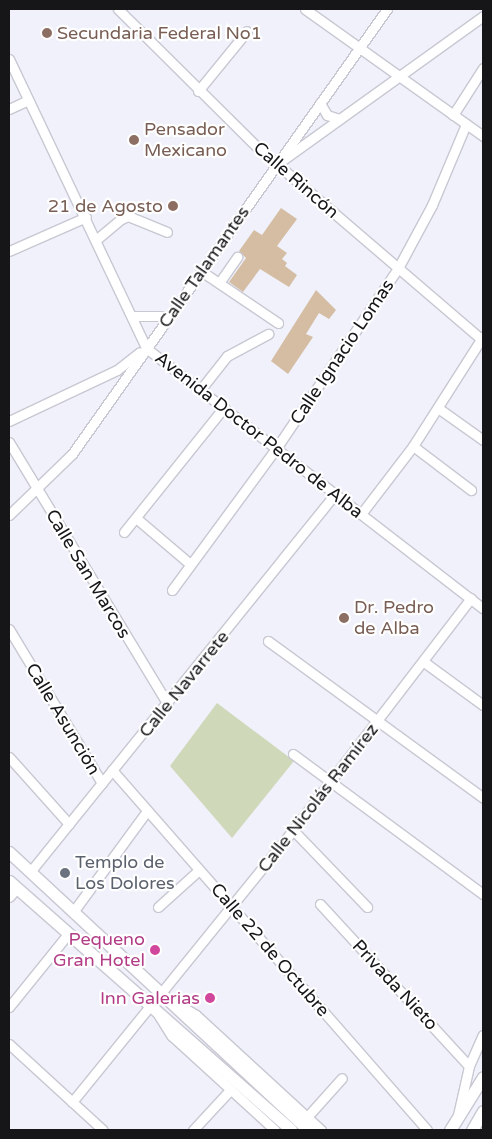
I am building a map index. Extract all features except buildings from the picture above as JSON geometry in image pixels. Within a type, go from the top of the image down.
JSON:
[{"type":"main road","points":[[9,852],[308,1130]]},
{"type":"main road","points":[[13,884],[291,1130]]},
{"type":"main road","points":[[450,1130],[483,1077]]},
{"type":"main road","points":[[472,1130],[483,1111]]},
{"type":"street","name":"Calle Rincón","points":[[118,9],[198,91],[277,163],[397,270],[482,339]]},
{"type":"street","points":[[304,9],[483,136]]},
{"type":"street","name":"Calle Talamantes","points":[[9,515],[38,490],[72,454],[387,9]]},
{"type":"street","points":[[277,163],[483,16]]},
{"type":"street","points":[[198,91],[247,31]]},
{"type":"street","name":"Avenida Doctor Pedro de Alba","points":[[9,59],[97,239],[146,348],[277,447],[483,608]]},
{"type":"street","points":[[452,115],[483,68]]},
{"type":"street","points":[[9,109],[28,100]]},
{"type":"street","points":[[320,103],[327,115],[339,119]]},
{"type":"street","name":"Calle Ignacio Lomas","points":[[172,590],[277,447],[397,270],[432,205],[466,124]]},
{"type":"street","points":[[9,251],[86,216]]},
{"type":"street","points":[[97,239],[121,218],[128,216],[167,232]]},
{"type":"street","points":[[219,283],[237,257]]},
{"type":"street","points":[[201,271],[278,324]]},
{"type":"street","points":[[132,316],[169,316]]},
{"type":"street","points":[[201,389],[227,356],[268,334]]},
{"type":"street","points":[[361,514],[413,446],[482,339]]},
{"type":"street","points":[[9,421],[117,370],[146,348]]},
{"type":"street","points":[[117,370],[125,379]]},
{"type":"street","points":[[124,532],[224,407]]},
{"type":"street","points":[[438,408],[483,440]]},
{"type":"street","name":"Calle San Marcos","points":[[9,442],[168,705]]},
{"type":"street","points":[[413,446],[471,490]]},
{"type":"street","name":"Calle Navarrete","points":[[30,872],[112,770],[168,705],[335,494]]},
{"type":"street","points":[[136,518],[190,564]]},
{"type":"street","name":"Calle Nicolás Ramírez","points":[[163,995],[378,722],[471,598]]},
{"type":"street","name":"Calle Asunción","points":[[9,629],[11,640],[102,783]]},
{"type":"street","points":[[268,641],[483,798]]},
{"type":"street","points":[[424,662],[483,706]]},
{"type":"street","points":[[293,754],[483,894]]},
{"type":"street","points":[[9,757],[69,824]]},
{"type":"street","name":"Calle 22 de Octubre","points":[[112,770],[427,1130]]},
{"type":"street","points":[[73,912],[147,811]]},
{"type":"street","points":[[293,830],[366,907]]},
{"type":"street","points":[[158,906],[199,870]]},
{"type":"street","points":[[9,897],[13,884]]},
{"type":"street","name":"Privada Nieto","points":[[320,904],[469,1066]]},
{"type":"street","points":[[9,1006],[68,934]]},
{"type":"street","points":[[163,995],[196,1015],[321,1130]]},
{"type":"street","points":[[72,1102],[154,1009],[172,1036],[275,1130]]},
{"type":"street","points":[[458,1118],[469,1066],[483,1035]]},
{"type":"street","points":[[9,1044],[103,1130]]},
{"type":"street","points":[[307,1117],[342,1078]]},
{"type":"street","points":[[193,1130],[230,1090]]},
{"type":"green space","points":[[217,703],[294,761],[232,838],[170,766]]},
{"type":"place","name":"Secundaria Federal No1","points":[[47,33]]},
{"type":"place","name":"Pensador Mexicano","points":[[134,140]]},
{"type":"place","name":"21 de Agosto","points":[[173,206]]},
{"type":"place","name":"Dr. Pedro de Alba","points":[[344,618]]},
{"type":"place","name":"Templo de Los Dolores","points":[[65,873]]},
{"type":"place","name":"Pequeno Gran Hotel","points":[[155,950]]},
{"type":"place","name":"Inn Galerias","points":[[210,998]]}]
